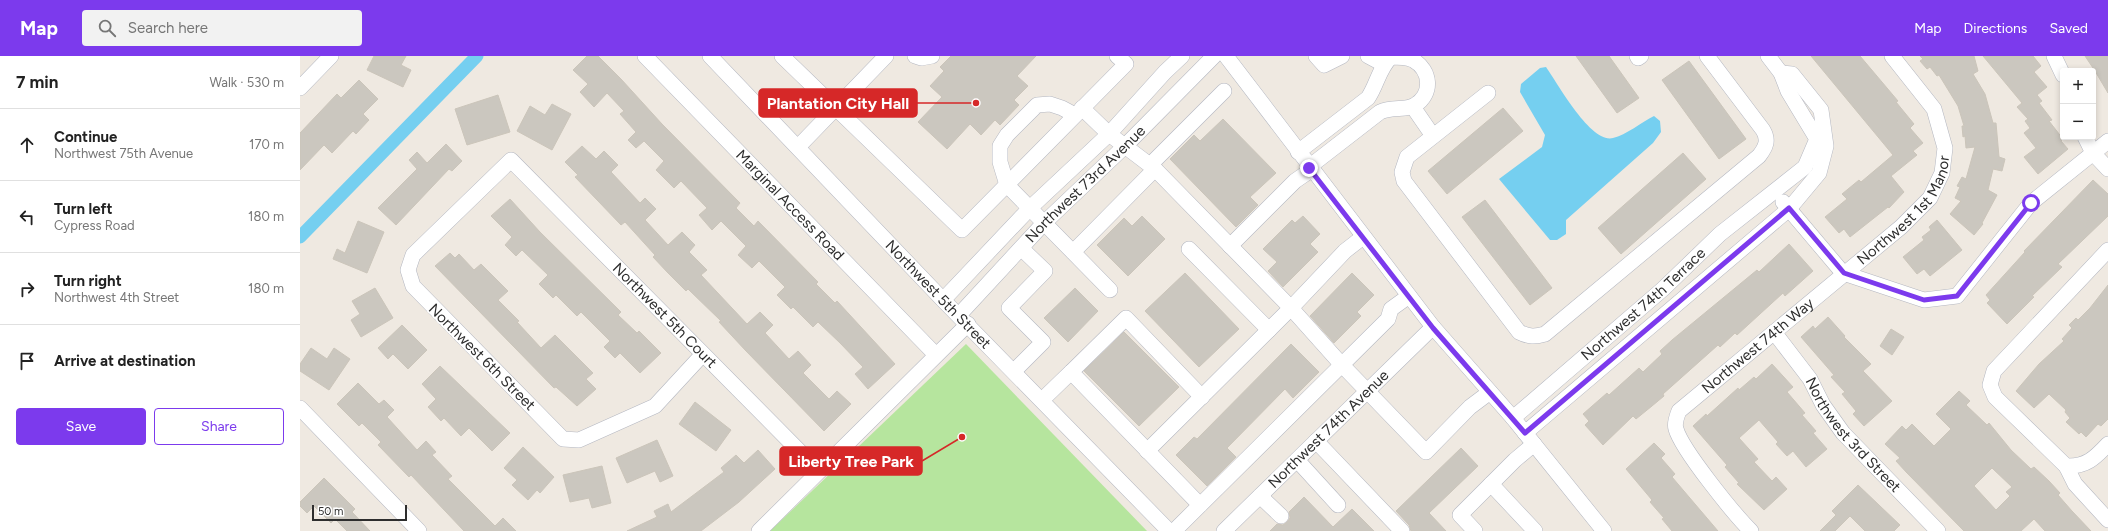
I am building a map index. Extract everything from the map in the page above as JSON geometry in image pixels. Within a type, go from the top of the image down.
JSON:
[{"type":"street","points":[[300,88],[331,56]]},
{"type":"street","name":"Marginal Access Road","points":[[644,56],[936,354]]},
{"type":"street","name":"Northwest 5th Street","points":[[710,56],[943,300],[1169,531]]},
{"type":"street","points":[[782,56],[962,230],[1126,64],[1117,56]]},
{"type":"street","points":[[798,147],[886,56]]},
{"type":"street","points":[[915,56],[921,58],[932,56]]},
{"type":"street","name":"Northwest 73rd Avenue","points":[[943,300],[1030,208],[1109,134],[1165,72],[1182,56]]},
{"type":"street","name":"Northwest 73rd Avenue","points":[[759,531],[936,354],[1044,223],[1125,146],[1214,56]]},
{"type":"street","points":[[1226,56],[1310,169],[1433,328],[1513,418],[1604,531]]},
{"type":"street","points":[[1316,56],[1324,65],[1342,56]]},
{"type":"street","points":[[1368,56],[1383,64]]},
{"type":"street","points":[[1637,56],[1638,58],[1641,56]]},
{"type":"street","points":[[1488,93],[1407,157],[1402,172],[1404,181],[1519,332],[1527,336],[1541,335],[1545,334],[1741,171],[1764,149],[1767,136],[1707,56]]},
{"type":"street","points":[[1475,531],[1460,515],[1491,484],[1529,438],[1789,208],[1819,173],[1826,146],[1821,110],[1792,74],[1781,73],[1768,56]]},
{"type":"street","name":"Northwest 1st Manor","points":[[1844,273],[1901,227],[1930,198],[1942,173],[1945,148],[1934,109],[1892,56]]},
{"type":"street","points":[[2054,56],[2060,69]]},
{"type":"street","points":[[1230,246],[1296,181],[1380,112],[1388,108],[1413,107],[1425,95],[1428,85],[1427,75],[1423,69],[1411,59],[1391,57],[1383,64],[1375,88],[1368,98],[1298,152]]},
{"type":"street","name":"Northwest 74th Terrace","points":[[1513,418],[1663,288],[1720,234],[1805,167],[1817,139],[1788,91],[1781,73]]},
{"type":"street","points":[[1073,252],[1224,91]]},
{"type":"street","points":[[1110,290],[1007,185],[1000,162],[1000,146],[1007,135],[1038,105],[1050,104],[1079,112],[1153,167],[1291,308],[1367,392],[1426,452],[1470,408],[1490,392]]},
{"type":"street","points":[[1413,107],[1433,136]]},
{"type":"street","points":[[2086,140],[2093,153],[2108,169]]},
{"type":"street","points":[[1775,192],[1844,273],[1924,300],[1957,296],[2031,203],[2108,140]]},
{"type":"street","name":"Northwest 5th Court","points":[[408,270],[413,255],[511,160],[819,471]]},
{"type":"street","points":[[1147,451],[1291,308],[1346,251],[1364,237]]},
{"type":"street","points":[[1014,371],[1043,342],[1009,308],[1045,271],[1022,248]]},
{"type":"street","points":[[1189,249],[1269,330]]},
{"type":"street","points":[[2108,250],[1994,371],[1990,385],[1995,397],[2072,466],[2075,484],[2108,520]]},
{"type":"street","name":"Northwest 6th Street","points":[[408,270],[413,286],[563,439],[579,440],[655,406],[703,354]]},
{"type":"street","name":"Northwest 74th Way","points":[[1751,531],[1720,495],[1686,448],[1676,428],[1676,420],[1679,411],[1844,273]]},
{"type":"street","points":[[1174,531],[1388,319],[1391,309],[1408,296]]},
{"type":"street","points":[[1042,400],[1126,318],[1202,397]]},
{"type":"street","name":"Northwest 74th Avenue","points":[[1225,531],[1433,328]]},
{"type":"street","name":"Northwest 3rd Street","points":[[1774,332],[1810,379],[1823,405],[1843,432],[1938,531]]},
{"type":"street","points":[[1071,372],[1200,505]]},
{"type":"street","points":[[300,408],[419,531]]},
{"type":"street","points":[[1316,441],[1402,531]]},
{"type":"street","points":[[2072,466],[2094,458],[2108,444]]},
{"type":"street","points":[[1297,460],[1338,505]]},
{"type":"street","points":[[1491,484],[1535,531]]},
{"type":"street","points":[[1260,496],[1281,516]]},
{"type":"green space","points":[[966,344],[1147,531],[770,531]]},
{"type":"water","points":[[1546,67],[1585,123],[1595,132],[1604,137],[1613,138],[1629,131],[1654,116],[1660,121],[1661,132],[1653,143],[1566,220],[1566,234],[1557,240],[1550,240],[1499,179],[1542,147],[1545,135],[1520,92],[1521,84],[1540,68]]},
{"type":"building","points":[[374,56],[406,56],[401,65],[411,70],[403,87],[367,70]]},
{"type":"building","points":[[587,56],[598,56],[621,79],[662,124],[740,203],[736,208],[754,226],[758,221],[818,282],[816,284],[835,303],[837,301],[895,364],[868,389],[855,374],[863,367],[840,343],[818,322],[813,327],[793,307],[791,309],[777,295],[785,287],[759,261],[752,268],[738,255],[746,246],[721,221],[712,230],[699,215],[707,208],[681,181],[674,188],[656,170],[664,161],[644,141],[636,148],[628,140],[636,132],[620,114],[624,111],[607,93],[594,107],[580,92],[588,84],[573,70]]},
{"type":"building","points":[[951,56],[1036,56],[1017,76],[1028,86],[1014,100],[1019,105],[1000,125],[995,120],[981,135],[970,124],[947,149],[918,122],[942,97],[930,86],[944,71],[940,67]]},
{"type":"building","points":[[1576,56],[1609,56],[1639,98],[1617,113]]},
{"type":"building","points":[[1811,56],[1860,56],[1898,101],[1896,102],[1914,124],[1910,128],[1923,143],[1913,151],[1917,155],[1891,176],[1904,192],[1889,208],[1888,207],[1850,237],[1844,229],[1839,233],[1825,217],[1847,199],[1842,194],[1859,180],[1861,182],[1893,155]]},
{"type":"building","points":[[1920,56],[1974,56],[1978,71],[1973,74],[1985,94],[1993,123],[1996,123],[1999,157],[2005,159],[2002,171],[1993,169],[1988,190],[1997,195],[1982,223],[1983,224],[1974,235],[1950,214],[1961,201],[1955,198],[1960,187],[1957,186],[1962,177],[1966,179],[1975,147],[1966,148],[1962,126],[1964,126],[1958,106],[1939,75],[1937,76],[1930,67],[1927,69],[1920,61],[1923,59]]},
{"type":"building","points":[[1983,56],[2033,56],[2041,66],[2034,72],[2047,87],[2037,95],[2042,101],[2039,103],[2052,120],[2049,121],[2060,135],[2060,140],[2062,140],[2061,141],[2068,149],[2038,174],[2024,157],[2036,148],[2024,133],[2030,128],[2025,121],[2028,119],[2017,107],[2022,103]]},
{"type":"building","points":[[2085,56],[2108,56],[2108,93],[2096,73],[2096,68],[2093,68]]},
{"type":"building","points":[[1689,61],[1746,139],[1719,159],[1662,80]]},
{"type":"building","points":[[359,80],[378,99],[363,114],[369,120],[356,134],[353,131],[332,153],[324,145],[300,170],[300,133],[337,94],[341,98]]},
{"type":"building","points":[[498,95],[510,132],[467,145],[455,109]]},
{"type":"building","points":[[552,104],[571,114],[552,150],[517,131],[530,106],[545,115]]},
{"type":"building","points":[[1503,108],[1523,131],[1447,194],[1428,171]]},
{"type":"building","points":[[1223,119],[1276,173],[1250,197],[1258,205],[1236,227],[1170,159],[1194,135],[1200,141]]},
{"type":"building","points":[[446,144],[462,161],[452,171],[449,169],[396,225],[378,208],[417,169],[409,160],[417,152],[427,163]]},
{"type":"building","points":[[582,146],[596,159],[604,151],[618,165],[611,172],[640,203],[645,198],[656,209],[645,220],[668,245],[682,232],[695,245],[689,252],[707,270],[701,275],[747,324],[760,312],[773,325],[765,333],[789,359],[798,351],[811,365],[803,373],[829,399],[837,391],[851,404],[824,431],[746,351],[719,322],[721,321],[688,289],[686,291],[668,273],[653,257],[655,255],[625,222],[621,225],[575,177],[578,175],[565,162]]},
{"type":"building","points":[[1683,153],[1706,179],[1621,254],[1598,228]]},
{"type":"building","points":[[2093,180],[2108,194],[2108,216],[2058,264],[2062,267],[2032,296],[2034,297],[2007,324],[1987,303],[1990,300],[1986,295],[2025,252],[2024,251]]},
{"type":"building","points":[[510,199],[540,232],[621,312],[618,315],[637,333],[639,331],[661,353],[640,373],[620,353],[615,358],[604,347],[610,341],[581,312],[577,316],[556,295],[553,298],[539,284],[548,275],[522,250],[516,256],[505,245],[512,237],[491,216]]},
{"type":"building","points":[[1485,200],[1552,288],[1530,305],[1462,217]]},
{"type":"building","points":[[1142,216],[1165,239],[1128,276],[1097,245],[1124,218],[1132,226]]},
{"type":"building","points":[[1303,216],[1320,234],[1310,244],[1318,252],[1283,287],[1268,271],[1277,262],[1263,249],[1292,220],[1295,223]]},
{"type":"building","points":[[1937,220],[1962,250],[1930,276],[1924,269],[1917,274],[1903,257],[1924,240],[1922,237],[1931,230],[1929,227]]},
{"type":"building","points":[[358,221],[384,232],[367,273],[333,259],[337,249],[345,253]]},
{"type":"building","points":[[1789,244],[1813,271],[1785,296],[1783,293],[1737,335],[1735,333],[1720,347],[1718,345],[1663,394],[1664,396],[1636,419],[1633,416],[1603,445],[1585,425],[1589,421],[1583,414],[1607,393],[1609,395],[1639,368],[1643,372],[1662,354],[1660,351],[1672,340],[1757,270],[1759,272]]},
{"type":"building","points":[[450,253],[455,258],[459,254],[474,270],[481,264],[508,291],[498,300],[519,321],[517,322],[541,348],[555,335],[593,373],[586,379],[596,389],[577,406],[556,387],[554,388],[435,266]]},
{"type":"building","points":[[1185,273],[1239,329],[1199,367],[1145,311]]},
{"type":"building","points":[[1352,273],[1374,295],[1357,312],[1361,316],[1334,343],[1310,316]]},
{"type":"building","points":[[2108,285],[2108,419],[2101,426],[2098,424],[2086,437],[2081,432],[2079,434],[2066,422],[2070,418],[2065,412],[2066,410],[2049,394],[2034,408],[2016,391],[2039,364],[2064,341],[2062,339],[2072,328],[2069,325],[2076,318],[2078,320],[2090,308]]},
{"type":"building","points":[[375,288],[393,318],[361,337],[351,320],[360,314],[352,301]]},
{"type":"building","points":[[1075,288],[1098,311],[1068,342],[1044,318]]},
{"type":"building","points":[[1828,317],[1845,336],[1844,337],[1871,364],[1863,371],[1892,401],[1864,426],[1853,414],[1856,411],[1842,394],[1845,392],[1831,377],[1834,375],[1801,337],[1813,326],[1815,329]]},
{"type":"building","points":[[402,325],[427,350],[408,369],[393,354],[388,359],[378,348]]},
{"type":"building","points":[[1891,329],[1904,337],[1892,355],[1880,346]]},
{"type":"building","points":[[1124,332],[1179,387],[1139,426],[1084,371]]},
{"type":"building","points":[[1291,344],[1319,372],[1293,398],[1285,389],[1227,448],[1236,457],[1207,486],[1176,455],[1194,437],[1197,439]]},
{"type":"building","points":[[311,348],[327,359],[334,348],[350,359],[329,390],[300,371],[300,364]]},
{"type":"building","points":[[1772,364],[1793,387],[1787,392],[1805,413],[1802,415],[1816,431],[1813,433],[1827,449],[1806,467],[1793,451],[1787,456],[1776,444],[1778,442],[1759,420],[1739,438],[1758,459],[1754,462],[1772,481],[1776,477],[1787,489],[1764,510],[1737,484],[1739,483],[1725,467],[1727,465],[1693,426],[1706,414],[1707,416],[1738,388],[1739,390],[1754,377],[1756,379]]},
{"type":"building","points":[[440,366],[510,433],[492,451],[469,428],[461,436],[444,418],[441,421],[428,407],[436,399],[422,384]]},
{"type":"building","points":[[358,383],[379,404],[384,400],[394,410],[387,417],[417,450],[426,441],[436,452],[432,455],[452,476],[448,479],[495,526],[503,518],[516,531],[464,531],[411,475],[409,477],[378,445],[381,442],[362,423],[359,426],[337,404]]},
{"type":"building","points":[[1959,391],[1970,401],[1966,405],[1987,425],[1989,423],[2011,450],[2031,469],[2034,467],[2049,481],[2060,493],[2058,495],[2091,531],[2045,531],[2034,519],[2021,531],[1964,531],[1896,461],[1900,458],[1885,444],[1902,426],[1906,430],[1912,424],[1934,446],[1951,429],[1936,414]],"holes":[[[1992,468],[2012,487],[2006,492],[2010,496],[1996,510],[1974,486]]]},
{"type":"building","points":[[695,402],[731,430],[716,451],[679,424]]},
{"type":"building","points":[[657,440],[673,476],[660,482],[655,471],[627,483],[616,458]]},
{"type":"building","points":[[1654,443],[1665,454],[1661,458],[1675,474],[1672,477],[1718,531],[1672,531],[1662,519],[1664,518],[1650,502],[1652,500],[1626,469]]},
{"type":"building","points":[[523,447],[554,477],[540,493],[537,490],[528,500],[512,485],[517,480],[504,468]]},
{"type":"building","points":[[1461,448],[1478,466],[1429,513],[1446,531],[1411,531],[1409,525],[1396,511]]},
{"type":"building","points":[[758,450],[775,469],[739,502],[701,531],[627,531],[657,517],[654,511],[668,504],[671,512],[724,472],[721,468],[736,455],[744,463]]},
{"type":"building","points":[[602,466],[611,503],[592,508],[589,498],[570,502],[563,475]]},
{"type":"building","points":[[324,478],[355,509],[352,512],[370,531],[347,531],[335,519],[331,523],[314,506],[307,513],[300,506],[300,502]]},
{"type":"building","points":[[1858,485],[1900,525],[1894,531],[1865,531],[1850,516],[1835,531],[1820,531],[1836,515],[1832,511]]},
{"type":"building","points":[[1304,497],[1333,527],[1352,509],[1374,531],[1270,531],[1277,524],[1283,525],[1287,522],[1290,518],[1289,512]]},
{"type":"waterway","points":[[300,237],[477,56]]},
{"type":"place","name":"Plantation City Hall","points":[[976,103]]},
{"type":"place","name":"Liberty Tree Park","points":[[962,437]]},
{"type":"route","points":[[1309,168],[1433,328],[1525,433],[1789,208],[1844,273],[1924,300],[1957,296],[2031,203]]}]
